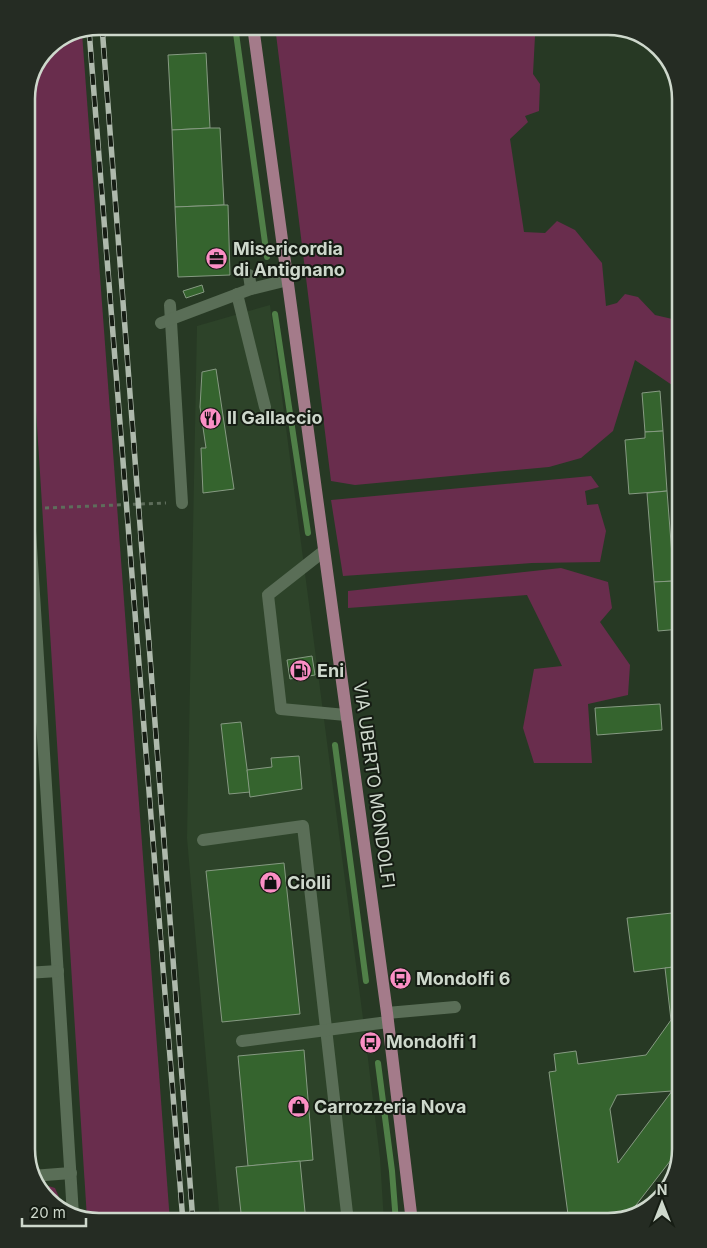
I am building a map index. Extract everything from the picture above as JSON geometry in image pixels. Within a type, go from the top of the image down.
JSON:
[{"type":"main road","name":"VIA UBERTO MONDOLFI","points":[[254,35],[388,1018],[411,1213]]},
{"type":"street","points":[[249,275],[251,289]]},
{"type":"street","points":[[166,322],[251,289],[288,280]]},
{"type":"street","points":[[237,294],[265,408]]},
{"type":"street","points":[[170,304],[166,322],[182,503]]},
{"type":"street","points":[[324,551],[268,595],[281,708],[346,715]]},
{"type":"street","points":[[35,605],[73,1207]]},
{"type":"street","points":[[203,840],[303,826],[347,1213]]},
{"type":"street","points":[[35,972],[58,971]]},
{"type":"street","points":[[242,1041],[326,1031],[454,1007]]},
{"type":"street","points":[[41,1175],[71,1173]]},
{"type":"path","points":[[35,509],[148,504]]},
{"type":"shaded area","points":[[276,35],[533,35],[535,36],[533,74],[540,84],[539,111],[525,116],[528,122],[510,139],[524,232],[545,233],[557,221],[575,230],[602,263],[606,306],[617,303],[625,294],[638,297],[655,315],[672,319],[672,385],[635,360],[613,431],[581,458],[549,467],[355,485],[331,481]]},
{"type":"shaded area","points":[[82,37],[169,1213],[87,1212],[35,394],[35,95],[37,82],[48,60],[67,44]]},
{"type":"shaded area","points":[[270,305],[364,1026],[380,1158],[383,1213],[219,1213],[187,838],[197,326]]},
{"type":"shaded area","points":[[591,476],[599,487],[585,491],[587,505],[598,504],[606,531],[600,562],[532,563],[343,576],[331,500]]},
{"type":"shaded area","points":[[561,568],[608,582],[612,608],[600,622],[630,665],[628,695],[588,704],[592,763],[534,763],[523,728],[534,669],[562,666],[527,595],[348,608],[348,591]]},
{"type":"shaded area","points":[[46,1185],[55,1188],[60,1199]]},
{"type":"building","points":[[206,53],[210,128],[172,130],[168,55]]},
{"type":"building","points":[[220,128],[224,205],[175,207],[172,130]]},
{"type":"building","points":[[228,205],[230,275],[178,277],[175,207]]},
{"type":"building","points":[[202,285],[204,292],[186,298],[183,291]]},
{"type":"building","points":[[216,369],[234,489],[203,493],[201,448],[206,448],[200,407],[202,372]]},
{"type":"building","points":[[660,391],[663,431],[645,432],[642,393]]},
{"type":"building","points":[[663,431],[667,491],[629,494],[625,440],[645,438],[645,432]]},
{"type":"building","points":[[667,491],[672,581],[654,582],[647,493]]},
{"type":"building","points":[[672,581],[672,630],[658,631],[654,582]]},
{"type":"building","points":[[312,656],[315,675],[290,679],[287,660]]},
{"type":"building","points":[[660,704],[662,730],[597,735],[595,708]]},
{"type":"building","points":[[241,722],[250,792],[229,794],[221,724]]},
{"type":"building","points":[[299,756],[302,789],[250,797],[247,770],[272,767],[271,758]]},
{"type":"building","points":[[284,863],[300,1014],[222,1022],[206,871]]},
{"type":"building","points":[[672,913],[672,967],[634,972],[627,918]]},
{"type":"building","points":[[672,967],[672,1091],[672,1149],[671,1160],[657,1178],[637,1178],[637,1204],[635,1206],[625,1211],[608,1213],[568,1213],[549,1072],[556,1071],[554,1054],[576,1051],[578,1064],[646,1055],[671,1020],[665,968]],"holes":[[[672,1091],[618,1163],[610,1109],[617,1095]]]},
{"type":"building","points":[[304,1050],[313,1160],[248,1166],[238,1056]]},
{"type":"building","points":[[300,1161],[305,1213],[241,1213],[236,1167]]},
{"type":"waterway","points":[[236,35],[267,257]]},
{"type":"waterway","points":[[275,314],[308,533]]},
{"type":"waterway","points":[[335,745],[366,981]]},
{"type":"waterway","points":[[378,1063],[392,1171],[395,1213]]},
{"type":"railway","points":[[103,35],[192,1213]]},
{"type":"railway","points":[[89,36],[182,1213]]},
{"type":"place","name":"Misericordia di Antignano","points":[[217,259]]},
{"type":"place","name":"Il Gallaccio","points":[[211,418]]},
{"type":"place","name":"Eni","points":[[301,671]]},
{"type":"place","name":"Ciolli","points":[[271,883]]},
{"type":"place","name":"Mondolfi 6","points":[[400,979]]},
{"type":"place","name":"Mondolfi 1","points":[[370,1042]]},
{"type":"place","name":"Carrozzeria Nova","points":[[298,1107]]}]
